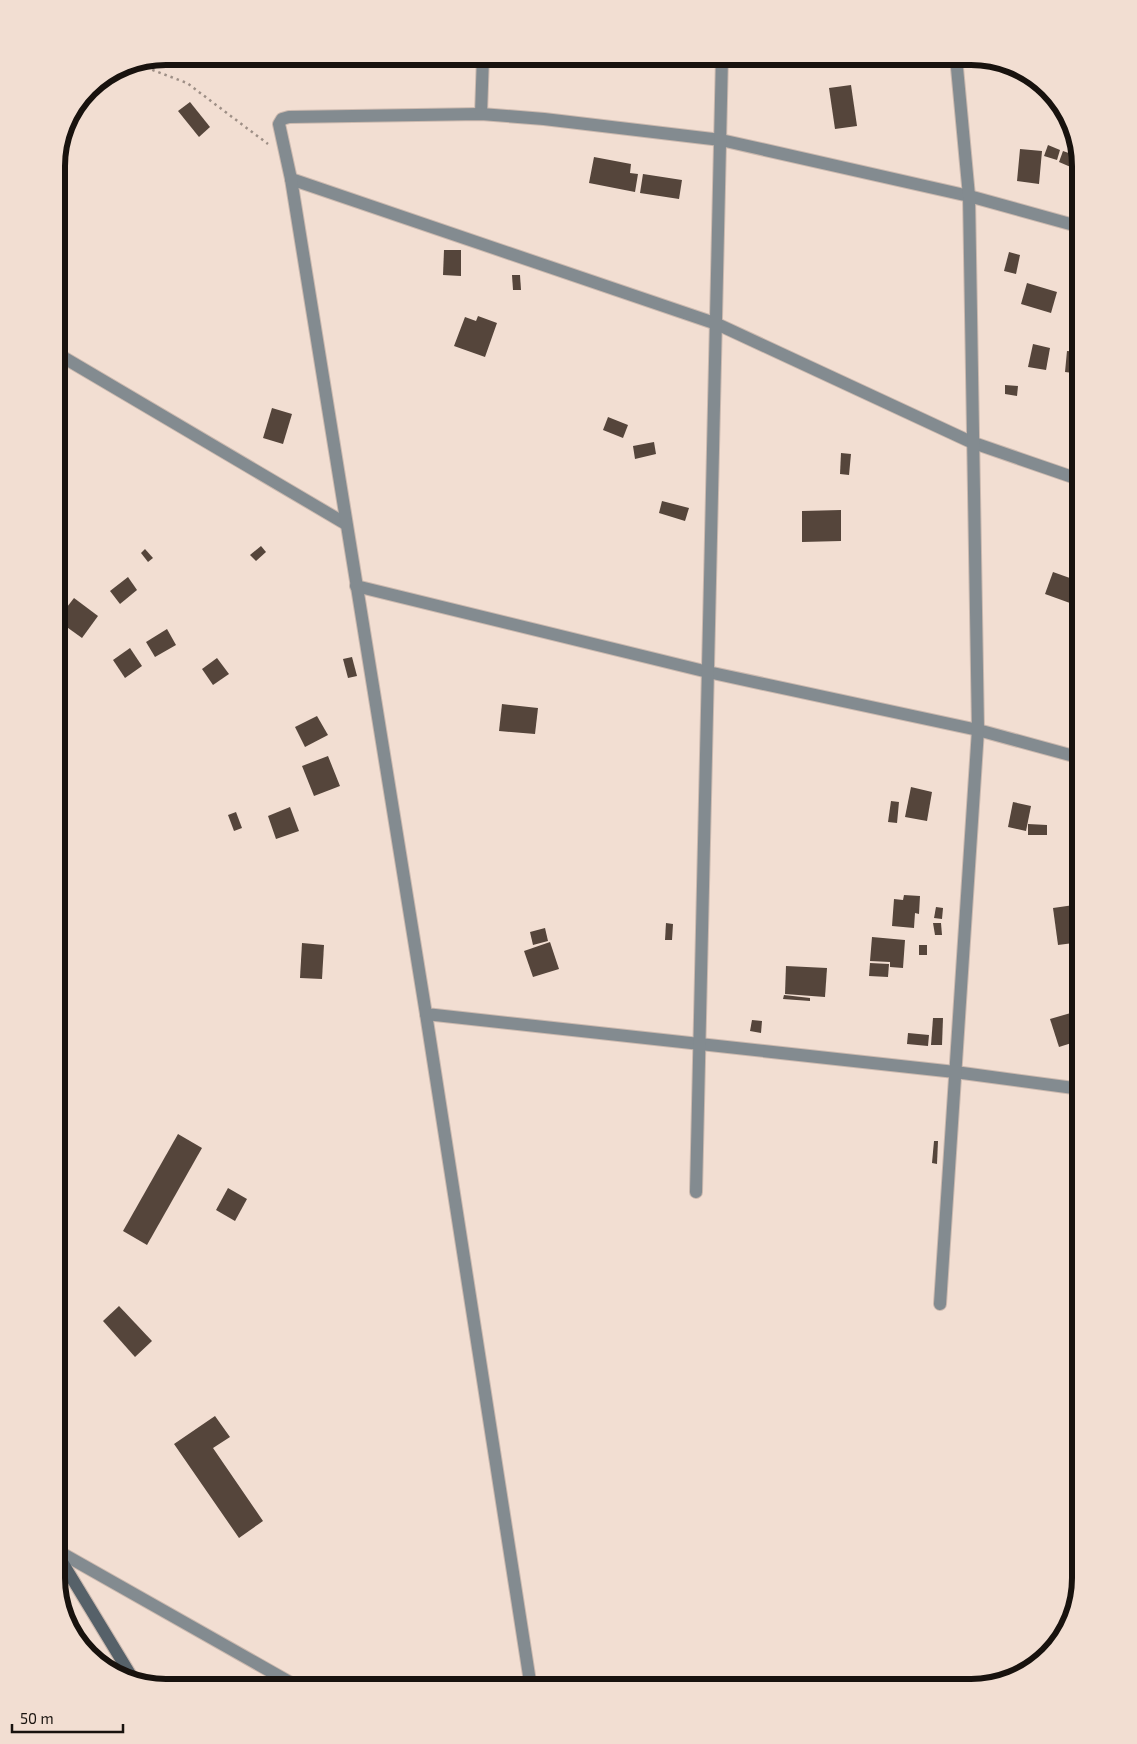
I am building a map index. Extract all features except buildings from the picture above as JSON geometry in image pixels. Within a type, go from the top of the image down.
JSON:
[{"type":"street","points":[[481,114],[483,65]]},
{"type":"street","points":[[696,1192],[722,65]]},
{"type":"street","points":[[940,1304],[978,730],[971,442],[969,196],[957,65]]},
{"type":"street","points":[[530,1679],[426,1014],[291,179],[279,128],[282,119],[481,114],[544,119],[721,140],[969,196],[1072,225]]},
{"type":"street","points":[[291,179],[717,324],[971,442],[1072,477]]},
{"type":"street","points":[[65,358],[346,524]]},
{"type":"street","points":[[356,586],[708,672],[978,730],[1072,756]]},
{"type":"street","points":[[426,1014],[955,1072],[1072,1088]]},
{"type":"street","points":[[65,1556],[284,1679]]},
{"type":"street","points":[[65,1566],[128,1672]]},
{"type":"path","points":[[146,67],[187,83],[266,141],[271,148]]}]
